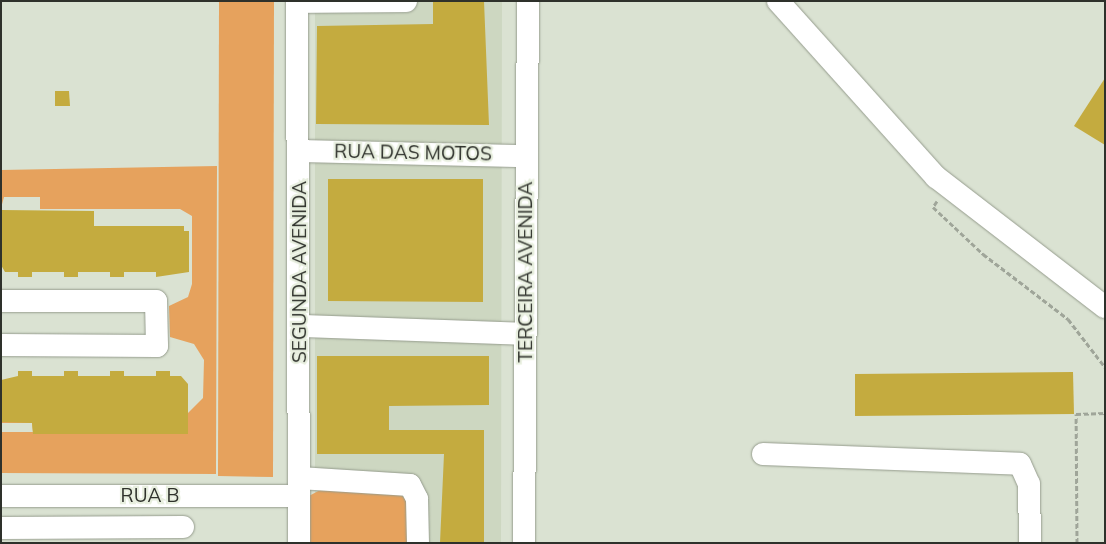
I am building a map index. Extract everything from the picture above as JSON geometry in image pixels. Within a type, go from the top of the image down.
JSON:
[{"type":"street","points":[[297,1],[406,1]]},
{"type":"street","name":"SEGUNDA AVENIDA","points":[[297,1],[300,151],[299,543]]},
{"type":"street","name":"TERCEIRA AVENIDA","points":[[524,543],[528,1]]},
{"type":"street","points":[[778,1],[936,177],[1105,307]]},
{"type":"street","name":"RUA DAS MOTOS","points":[[300,151],[526,156]]},
{"type":"street","points":[[1,301],[156,301],[157,346],[1,345]]},
{"type":"street","points":[[300,326],[525,334]]},
{"type":"street","points":[[763,454],[1020,464],[1029,484],[1030,543]]},
{"type":"street","name":"RUA B","points":[[1,496],[78,496],[299,487],[410,485],[417,499],[418,543]]},
{"type":"street","points":[[78,496],[78,528]]},
{"type":"street","points":[[1,528],[183,527]]},
{"type":"path","points":[[940,197],[933,207],[983,254],[1068,319],[1105,367]]},
{"type":"path","points":[[1077,543],[1076,414],[1105,413]]},
{"type":"shaded area","points":[[219,1],[274,1],[273,477],[218,476]]},
{"type":"shaded area","points":[[315,1],[502,1],[501,543],[315,543]]},
{"type":"shaded area","points":[[217,166],[216,474],[1,473],[1,432],[33,432],[32,423],[1,423],[1,414],[186,415],[203,398],[204,360],[194,344],[170,337],[169,306],[188,297],[192,284],[192,216],[180,209],[40,209],[40,197],[4,197],[1,208],[1,170]]},
{"type":"shaded area","points":[[324,488],[397,490],[411,506],[411,543],[307,543],[307,497]]},
{"type":"building","points":[[433,1],[484,1],[489,125],[316,124],[317,26],[433,24]]},
{"type":"building","points":[[1105,78],[1105,145],[1074,126]]},
{"type":"building","points":[[55,91],[69,91],[70,106],[55,106]]},
{"type":"building","points":[[328,179],[483,179],[483,302],[328,301]]},
{"type":"building","points":[[1,210],[94,211],[94,226],[184,226],[184,231],[189,231],[189,272],[156,277],[156,272],[124,272],[124,277],[110,277],[110,272],[78,272],[78,277],[64,277],[64,272],[32,272],[32,277],[18,277],[18,272],[5,272],[1,265]]},
{"type":"building","points":[[317,356],[489,356],[489,405],[389,406],[389,430],[484,430],[484,543],[440,543],[444,454],[317,454]]},
{"type":"building","points":[[18,371],[32,371],[32,376],[64,376],[64,371],[78,371],[78,376],[110,376],[110,371],[124,371],[124,376],[156,376],[156,371],[170,371],[170,376],[181,376],[188,384],[188,434],[33,434],[32,423],[1,422],[1,380],[18,376]]},
{"type":"building","points":[[1073,372],[1074,414],[855,416],[855,374]]}]
